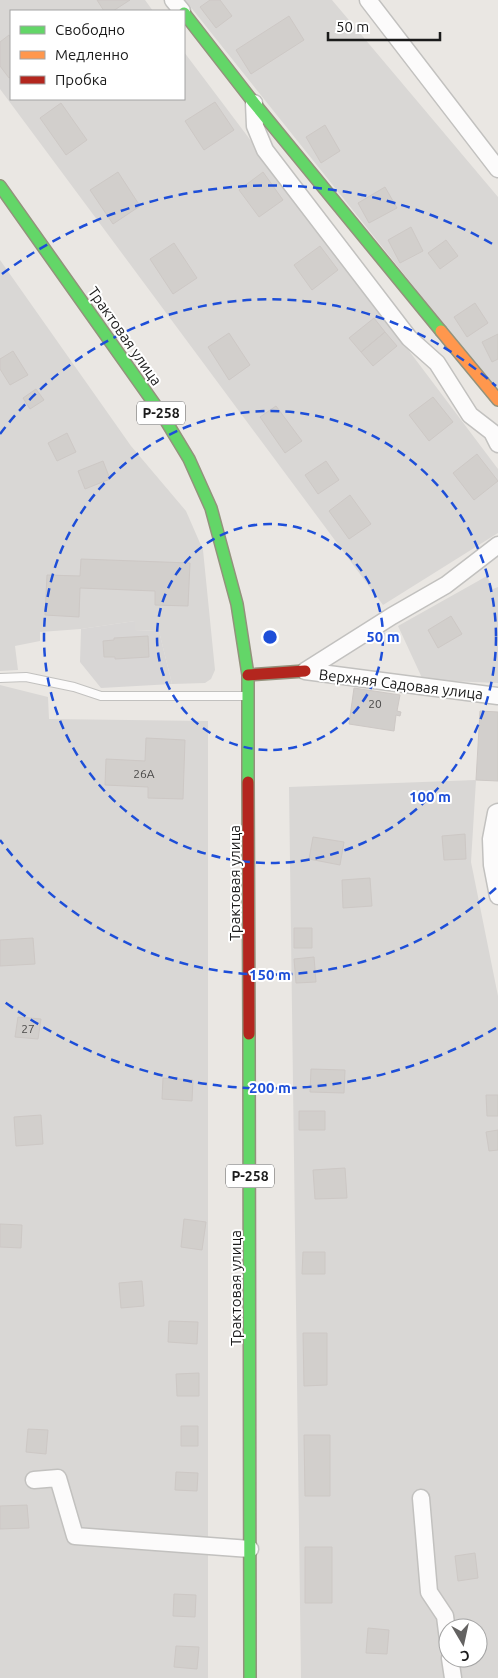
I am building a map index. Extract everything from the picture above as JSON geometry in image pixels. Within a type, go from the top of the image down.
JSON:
[{"type":"main road","points":[[185,15],[254,103],[498,400]]},
{"type":"main road","name":"Трактовая улица","points":[[0,186],[163,416],[189,459],[211,508],[238,604],[248,675],[250,1678]]},
{"type":"main road","points":[[248,675],[305,672]]},
{"type":"street","points":[[173,0],[181,10]]},
{"type":"street","points":[[368,0],[498,169]]},
{"type":"street","points":[[254,103],[255,126],[265,150],[409,338],[437,363],[470,415],[492,432],[498,444]]},
{"type":"street","points":[[305,672],[392,616],[446,585],[498,545]]},
{"type":"street","name":"Верхняя Садовая улица","points":[[305,672],[498,696]]},
{"type":"street","points":[[498,812],[496,813],[491,839],[492,866],[498,896]]},
{"type":"street","points":[[34,1480],[58,1478],[75,1536],[250,1549]]},
{"type":"street","points":[[421,1498],[429,1592],[445,1618]]},
{"type":"lane","points":[[0,678],[26,676],[74,687],[101,696],[248,696]]},
{"type":"shaded area","points":[[0,0],[145,0],[152,10],[10,10],[10,100],[185,100],[185,53],[498,469],[498,533],[383,605],[0,89]]},
{"type":"shaded area","points":[[185,0],[332,0],[498,197],[498,392]]},
{"type":"shaded area","points":[[0,260],[131,446],[186,511],[203,550],[215,670],[211,679],[205,683],[172,684],[159,631],[135,630],[135,621],[81,629],[40,632],[40,641],[15,646],[18,670],[0,671]]},
{"type":"shaded area","points":[[487,576],[493,589],[498,587],[498,683],[423,680],[398,626]]},
{"type":"shaded area","points":[[135,621],[135,630],[159,631],[172,684],[101,688],[80,662],[81,629]]},
{"type":"shaded area","points":[[0,685],[48,697],[49,719],[208,721],[208,1678],[0,1678]]},
{"type":"shaded area","points":[[476,780],[471,862],[498,996],[498,1678],[301,1678],[289,787]]},
{"type":"building","points":[[97,0],[130,0],[115,10],[103,10]]},
{"type":"building","points":[[210,0],[220,0],[232,16],[216,28],[200,7]]},
{"type":"building","points":[[289,16],[304,40],[251,74],[236,50]]},
{"type":"building","points":[[9,35],[9,78],[0,66],[0,42]]},
{"type":"building","points":[[215,102],[234,130],[204,150],[185,121]]},
{"type":"building","points":[[61,103],[87,140],[66,155],[40,118]]},
{"type":"building","points":[[325,125],[340,151],[321,163],[306,137]]},
{"type":"building","points":[[118,172],[140,206],[113,224],[90,190]]},
{"type":"building","points":[[263,172],[283,200],[259,217],[239,190]]},
{"type":"building","points":[[385,187],[397,208],[369,223],[358,203]]},
{"type":"building","points":[[411,227],[423,251],[400,263],[388,240]]},
{"type":"building","points":[[446,240],[458,256],[440,269],[428,253]]},
{"type":"building","points":[[174,243],[197,278],[173,294],[150,259]]},
{"type":"building","points":[[320,246],[338,270],[312,290],[294,265]]},
{"type":"building","points":[[475,303],[488,323],[467,337],[454,317]]},
{"type":"building","points":[[374,318],[385,332],[361,352],[349,338]]},
{"type":"building","points":[[385,332],[397,346],[373,366],[361,352]]},
{"type":"building","points":[[229,333],[250,365],[229,380],[208,347]]},
{"type":"building","points":[[498,334],[498,359],[492,362],[482,342]]},
{"type":"building","points":[[13,351],[28,375],[10,385],[0,369],[0,359]]},
{"type":"building","points":[[36,389],[44,400],[30,409],[23,398]]},
{"type":"building","points":[[433,397],[453,422],[429,441],[409,415]]},
{"type":"building","points":[[276,406],[302,441],[285,453],[260,417]]},
{"type":"building","points":[[67,433],[76,452],[57,461],[48,443]]},
{"type":"building","points":[[477,454],[498,481],[474,500],[453,473]]},
{"type":"building","points":[[103,461],[110,479],[85,489],[78,471]]},
{"type":"building","points":[[326,461],[339,480],[318,494],[305,475]]},
{"type":"building","points":[[350,495],[371,524],[349,539],[329,511]]},
{"type":"building","points":[[81,559],[190,563],[188,606],[155,605],[155,591],[80,588],[79,617],[45,615],[47,575],[80,576]]},
{"type":"building","points":[[451,616],[462,634],[438,648],[428,630]]},
{"type":"building","points":[[148,636],[149,657],[115,659],[115,657],[104,657],[103,641],[114,640],[114,638]]},
{"type":"building","points":[[354,688],[400,695],[397,711],[401,712],[400,716],[396,715],[394,731],[349,724]]},
{"type":"building","points":[[480,711],[498,712],[498,781],[476,780]]},
{"type":"building","points":[[146,738],[185,740],[183,799],[148,798],[148,787],[105,785],[106,759],[145,761]]},
{"type":"building","points":[[465,834],[466,859],[444,860],[442,836]]},
{"type":"building","points":[[313,837],[344,842],[340,865],[309,859]]},
{"type":"building","points":[[370,878],[372,906],[343,908],[342,880]]},
{"type":"building","points":[[294,928],[312,928],[312,948],[294,948]]},
{"type":"building","points":[[33,938],[35,964],[0,966],[0,940]]},
{"type":"building","points":[[314,957],[316,982],[296,983],[294,959]]},
{"type":"building","points":[[18,1017],[41,1019],[38,1039],[15,1037]]},
{"type":"building","points":[[311,1069],[345,1070],[344,1093],[310,1092]]},
{"type":"building","points":[[163,1078],[193,1080],[192,1101],[162,1099]]},
{"type":"building","points":[[486,1095],[498,1095],[498,1116],[487,1116]]},
{"type":"building","points":[[299,1111],[325,1111],[325,1130],[299,1130]]},
{"type":"building","points":[[41,1115],[43,1144],[16,1146],[14,1117]]},
{"type":"building","points":[[498,1130],[498,1150],[489,1151],[486,1132]]},
{"type":"building","points":[[345,1168],[347,1198],[315,1199],[313,1170]]},
{"type":"building","points":[[184,1219],[206,1222],[202,1250],[181,1247]]},
{"type":"building","points":[[0,1224],[22,1225],[21,1248],[0,1247]]},
{"type":"building","points":[[303,1252],[325,1252],[325,1274],[302,1274]]},
{"type":"building","points":[[142,1281],[144,1306],[121,1308],[119,1283]]},
{"type":"building","points":[[169,1321],[198,1322],[197,1344],[168,1342]]},
{"type":"building","points":[[303,1333],[327,1333],[327,1385],[304,1386]]},
{"type":"building","points":[[199,1373],[199,1396],[177,1396],[176,1374]]},
{"type":"building","points":[[181,1426],[198,1426],[198,1446],[181,1446]]},
{"type":"building","points":[[28,1429],[48,1430],[46,1454],[26,1452]]},
{"type":"building","points":[[304,1435],[330,1435],[330,1496],[305,1496]]},
{"type":"building","points":[[176,1472],[198,1473],[197,1491],[175,1490]]},
{"type":"building","points":[[27,1505],[29,1528],[0,1529],[0,1506]]},
{"type":"building","points":[[305,1547],[332,1547],[332,1603],[305,1603]]},
{"type":"building","points":[[475,1553],[478,1578],[458,1581],[455,1556]]},
{"type":"building","points":[[174,1594],[196,1595],[195,1617],[173,1616]]},
{"type":"building","points":[[368,1628],[389,1630],[387,1654],[366,1653]]},
{"type":"building","points":[[176,1646],[199,1647],[197,1669],[174,1667]]},
{"type":"traffic: fast","points":[[185,14],[254,103],[441,331]]},
{"type":"traffic: fast","points":[[0,186],[163,416],[189,459],[211,508],[237,604],[248,675],[248,782]]},
{"type":"traffic: fast","points":[[249,1034],[250,1678]]},
{"type":"traffic: slow","points":[[441,331],[498,400]]},
{"type":"traffic: jam","points":[[248,675],[305,671]]},
{"type":"traffic: jam","points":[[248,782],[249,1034]]}]
